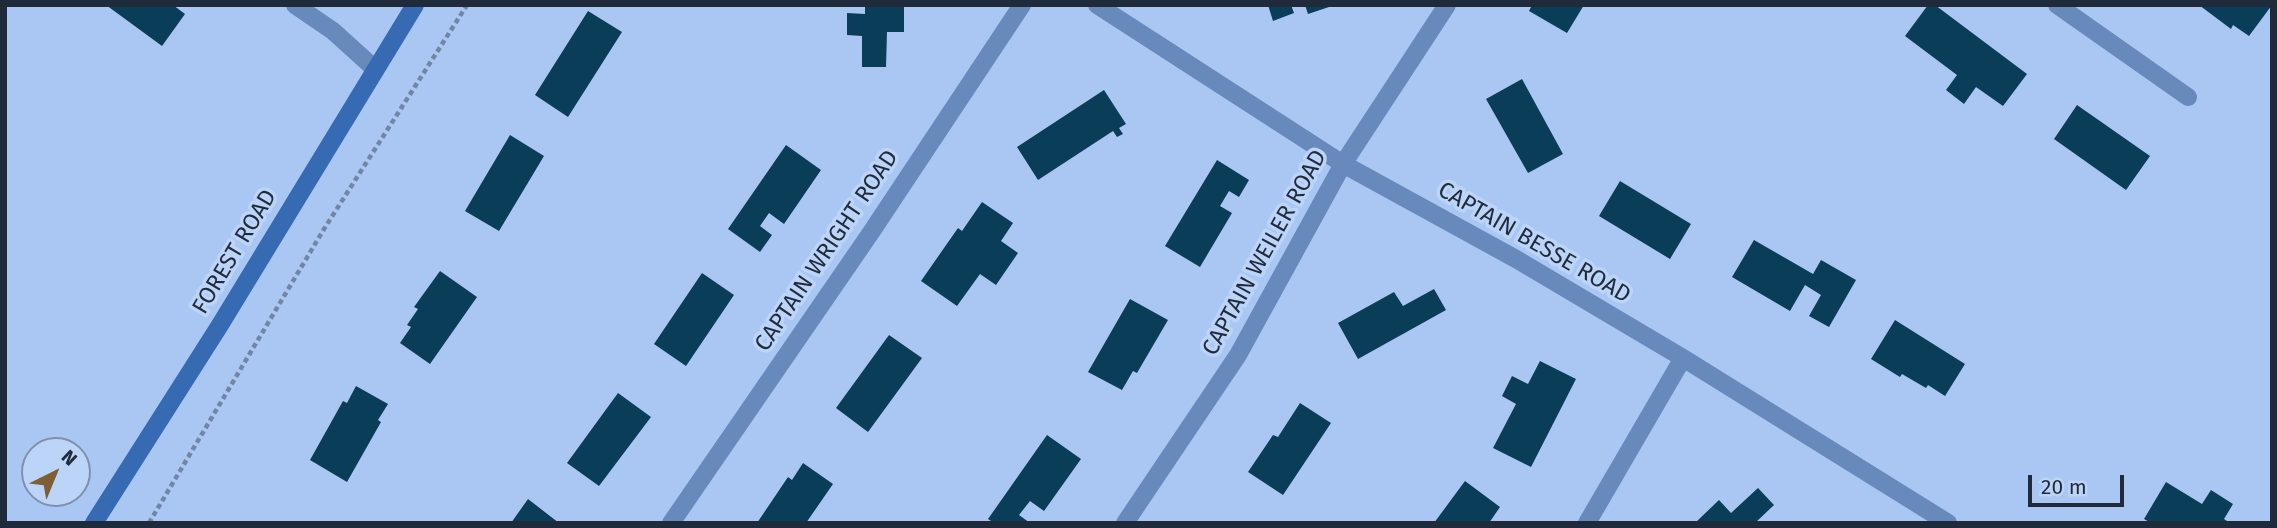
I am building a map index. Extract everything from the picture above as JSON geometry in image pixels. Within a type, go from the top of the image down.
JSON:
[{"type":"main road","name":"FOREST ROAD","points":[[94,523],[220,325],[415,5]]},
{"type":"street","points":[[295,5],[332,31],[375,69]]},
{"type":"street","name":"CAPTAIN WRIGHT ROAD","points":[[671,523],[1022,5]]},
{"type":"street","name":"CAPTAIN BESSE ROAD","points":[[1097,5],[1343,164],[1516,259],[1683,358],[1948,523]]},
{"type":"street","name":"CAPTAIN WEILER ROAD","points":[[1125,523],[1238,355],[1343,164],[1447,5]]},
{"type":"street","points":[[2057,5],[2188,97]]},
{"type":"street","points":[[1587,523],[1683,358]]},
{"type":"path","points":[[149,523],[324,229],[467,5]]},
{"type":"building","points":[[106,5],[173,5],[185,14],[162,46]]},
{"type":"building","points":[[865,5],[904,5],[904,32],[887,32],[886,67],[862,67],[862,36],[847,35],[847,13],[865,14]]},
{"type":"building","points":[[1268,5],[1291,5],[1294,13],[1273,21]]},
{"type":"building","points":[[1305,5],[1332,5],[1332,6],[1308,14]]},
{"type":"building","points":[[1532,5],[1584,5],[1567,33],[1529,11]]},
{"type":"building","points":[[1928,5],[1935,5],[2027,74],[2003,106],[1976,87],[1964,104],[1946,90],[1957,75],[1905,36]]},
{"type":"building","points":[[2199,5],[2272,5],[2249,36],[2233,25],[2231,29]]},
{"type":"building","points":[[588,11],[622,32],[568,117],[535,95]]},
{"type":"building","points":[[1522,79],[1563,154],[1528,173],[1486,99]]},
{"type":"building","points":[[1104,90],[1126,124],[1119,128],[1123,134],[1117,137],[1113,131],[1038,180],[1017,147]]},
{"type":"building","points":[[2077,105],[2150,156],[2126,190],[2054,139]]},
{"type":"building","points":[[510,135],[544,156],[499,231],[465,211]]},
{"type":"building","points":[[786,145],[821,170],[784,224],[769,213],[760,226],[772,235],[760,252],[728,229]]},
{"type":"building","points":[[1217,160],[1249,180],[1239,197],[1229,191],[1220,206],[1232,213],[1200,267],[1165,246]]},
{"type":"building","points":[[1620,181],[1691,224],[1670,259],[1599,216]]},
{"type":"building","points":[[982,202],[1013,223],[1001,241],[1018,253],[996,285],[980,274],[957,306],[921,281],[958,228],[962,231]]},
{"type":"building","points":[[1754,240],[1813,274],[1821,260],[1856,280],[1829,327],[1809,316],[1821,295],[1805,285],[1790,311],[1732,277]]},
{"type":"building","points":[[440,271],[477,297],[430,364],[400,343],[411,327],[407,325],[418,309],[414,307]]},
{"type":"building","points":[[702,273],[734,295],[686,366],[654,344]]},
{"type":"building","points":[[1434,289],[1446,310],[1358,359],[1338,323],[1394,292],[1403,306]]},
{"type":"building","points":[[1130,299],[1168,320],[1137,373],[1133,371],[1122,390],[1088,372]]},
{"type":"building","points":[[1895,320],[1965,364],[1945,396],[1902,374],[1900,377],[1871,359]]},
{"type":"building","points":[[889,335],[922,358],[868,432],[836,408]]},
{"type":"building","points":[[1540,361],[1576,379],[1531,467],[1493,448],[1516,404],[1502,396],[1512,376],[1528,384]]},
{"type":"building","points":[[356,386],[388,404],[378,420],[381,422],[347,482],[310,460],[343,401],[347,403]]},
{"type":"building","points":[[618,393],[651,417],[599,486],[567,463]]},
{"type":"building","points":[[1300,403],[1331,423],[1283,495],[1248,472],[1273,435],[1278,437]]},
{"type":"building","points":[[1047,435],[1081,459],[1044,511],[1030,501],[1019,515],[1030,523],[994,523],[988,519]]},
{"type":"building","points":[[803,463],[833,484],[806,523],[757,523],[788,477],[792,480]]},
{"type":"building","points":[[1465,481],[1500,507],[1489,523],[1434,523]]},
{"type":"building","points":[[2166,482],[2202,504],[2211,490],[2233,504],[2224,519],[2230,523],[2151,523],[2144,519]]},
{"type":"building","points":[[1758,488],[1774,505],[1755,523],[1695,523],[1719,500],[1731,513]]},
{"type":"building","points":[[528,499],[559,523],[511,523]]}]
